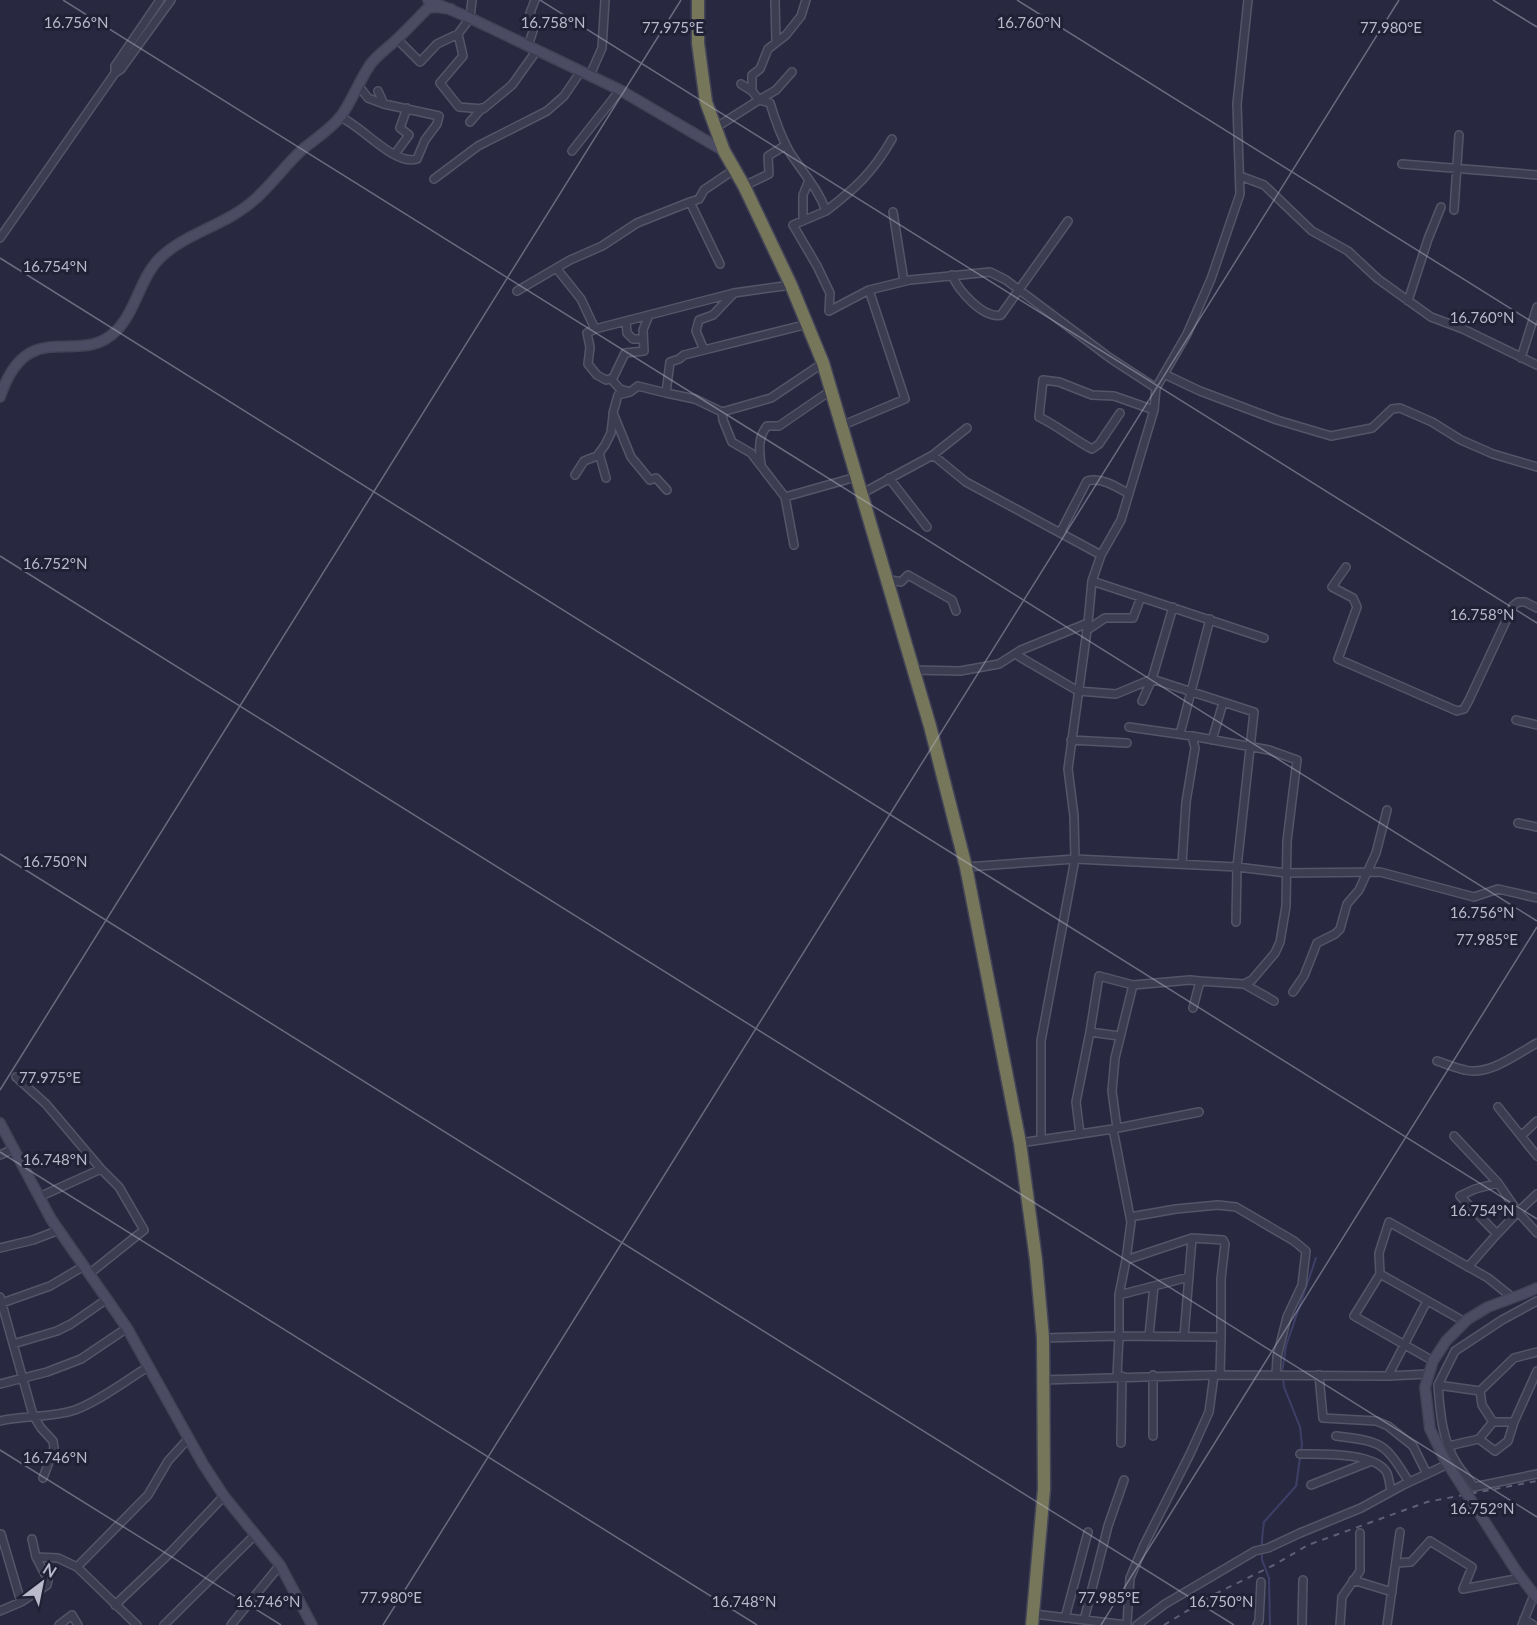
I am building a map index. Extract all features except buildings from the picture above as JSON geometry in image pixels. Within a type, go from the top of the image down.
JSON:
[{"type":"highway","points":[[698,0],[700,70],[706,102],[724,151],[744,186],[791,285],[823,363],[939,757],[966,867],[1020,1143],[1036,1260],[1043,1338],[1044,1489],[1033,1619]]},
{"type":"street","points":[[115,73],[115,66],[160,0]]},
{"type":"street","points":[[0,238],[115,73],[121,69],[171,0]]},
{"type":"street","points":[[428,0],[620,90],[724,151]]},
{"type":"street","points":[[397,39],[420,62],[438,44],[458,34],[470,18],[472,0]]},
{"type":"street","points":[[470,122],[482,108],[512,85],[532,48],[535,25],[530,13],[535,0]]},
{"type":"street","points":[[434,179],[478,146],[548,111],[564,96],[585,73],[602,48],[605,0]]},
{"type":"street","points":[[775,0],[776,42]]},
{"type":"street","points":[[752,91],[752,75],[760,69],[768,49],[786,35],[801,16],[806,0]]},
{"type":"street","points":[[1041,1140],[1041,1041],[1075,859],[1074,816],[1068,769],[1092,581],[1101,555],[1121,520],[1154,410],[1156,388],[1187,334],[1211,279],[1240,194],[1237,104],[1248,0]]},
{"type":"street","points":[[0,397],[12,369],[28,354],[48,347],[101,342],[113,334],[123,324],[159,260],[169,251],[237,214],[254,200],[301,151],[340,117],[371,63],[428,8],[451,9]]},
{"type":"street","points":[[458,34],[463,56],[440,83],[459,107],[482,108]]},
{"type":"street","points":[[715,128],[776,90],[792,72]]},
{"type":"street","points":[[741,84],[752,91],[759,100],[770,103],[786,145],[821,197],[826,211]]},
{"type":"street","points":[[340,117],[349,120],[369,138],[411,161],[417,159],[425,140],[437,124],[439,116],[384,104],[368,98],[358,85]]},
{"type":"street","points":[[572,151],[620,90]]},
{"type":"street","points":[[378,91],[384,104]]},
{"type":"street","points":[[395,154],[409,135],[399,128],[407,108]]},
{"type":"street","points":[[1454,210],[1460,135]]},
{"type":"street","points":[[892,139],[879,162],[858,186],[826,211],[793,225],[830,293],[829,311],[869,290],[904,281],[990,272],[997,274],[1020,290],[1110,358],[1156,388]]},
{"type":"street","points":[[744,186],[769,174],[768,156],[786,145]]},
{"type":"street","points":[[1402,164],[1537,175]]},
{"type":"street","points":[[517,291],[570,260],[602,246],[637,223],[699,199],[704,190],[735,169]]},
{"type":"street","points":[[1240,176],[1264,185],[1312,231],[1348,251],[1378,279],[1431,317],[1463,329],[1537,365]]},
{"type":"street","points":[[802,221],[803,195],[809,180]]},
{"type":"street","points":[[690,202],[720,264]]},
{"type":"street","points":[[1408,301],[1428,238],[1441,207]]},
{"type":"street","points":[[894,212],[904,281]]},
{"type":"street","points":[[952,275],[965,296],[996,316],[1001,315],[1068,221]]},
{"type":"street","points":[[557,269],[581,299],[595,329]]},
{"type":"street","points":[[649,315],[643,330],[644,351],[625,354],[613,378],[606,380],[597,375],[588,364],[590,347],[587,333],[595,329],[626,321],[649,315],[734,293],[791,285]]},
{"type":"street","points":[[841,426],[905,399],[869,290]]},
{"type":"street","points":[[704,350],[696,331],[699,320],[713,315],[734,293]]},
{"type":"street","points":[[1521,357],[1537,306]]},
{"type":"street","points":[[626,321],[627,333],[633,339],[643,339]]},
{"type":"street","points":[[666,393],[670,362],[684,355],[808,324]]},
{"type":"street","points":[[575,475],[584,461],[597,456],[611,433],[618,395],[630,392],[638,386],[695,399],[722,411],[771,398],[823,363]]},
{"type":"street","points":[[1164,374],[1277,420],[1331,436],[1372,428],[1392,409],[1400,408],[1493,454],[1537,467]]},
{"type":"street","points":[[611,379],[620,389],[630,392]]},
{"type":"street","points":[[1120,413],[1099,444],[1092,449],[1058,426],[1039,417],[1043,380],[1059,382],[1092,395],[1114,396],[1154,410]]},
{"type":"street","points":[[760,464],[759,446],[762,432],[767,426],[779,426],[830,391]]},
{"type":"street","points":[[722,411],[723,420],[732,442],[751,453],[785,497],[794,545]]},
{"type":"street","points":[[613,413],[631,457],[650,480],[656,478],[667,490]]},
{"type":"street","points":[[861,494],[933,455],[967,428]]},
{"type":"street","points":[[599,453],[606,478]]},
{"type":"street","points":[[933,455],[966,482],[1101,555]]},
{"type":"street","points":[[785,497],[856,477]]},
{"type":"street","points":[[889,478],[927,527]]},
{"type":"street","points":[[1060,533],[1091,479],[1107,483],[1129,494]]},
{"type":"street","points":[[1346,567],[1332,587],[1353,598],[1357,607],[1338,659],[1457,711],[1464,709],[1469,700],[1513,606],[1518,602],[1525,602],[1537,608]]},
{"type":"street","points":[[886,579],[901,582],[908,575],[952,600],[956,612]]},
{"type":"street","points":[[1092,581],[1264,638]]},
{"type":"street","points":[[912,670],[960,671],[999,664],[1015,654],[1105,618],[1133,618],[1141,597]]},
{"type":"street","points":[[1142,701],[1152,679],[1173,607]]},
{"type":"street","points":[[1180,734],[1210,619]]},
{"type":"street","points":[[1015,654],[1078,691],[1116,694],[1152,679],[1254,712],[1238,867],[1236,922]]},
{"type":"street","points":[[1212,740],[1223,703]]},
{"type":"street","points":[[1516,720],[1537,725]]},
{"type":"street","points":[[1129,727],[1269,750],[1297,760],[1287,841],[1286,906],[1280,942],[1275,953],[1252,980],[1244,984]]},
{"type":"street","points":[[1182,864],[1186,802],[1195,748],[1192,736]]},
{"type":"street","points":[[1071,740],[1127,743]]},
{"type":"street","points":[[1293,992],[1304,976],[1317,943],[1340,929],[1347,904],[1359,890],[1376,853],[1387,810]]},
{"type":"street","points":[[1518,823],[1537,827]]},
{"type":"street","points":[[966,867],[1075,859],[1238,867],[1286,873],[1380,872],[1474,897],[1498,889],[1537,898]]},
{"type":"street","points":[[1080,1134],[1076,1102],[1099,976],[1133,985],[1190,980],[1244,984],[1274,1001]]},
{"type":"street","points":[[1193,1008],[1200,981]]},
{"type":"street","points":[[1121,1443],[1119,1294],[1131,1222],[1115,1129],[1112,1091],[1119,1036],[1133,985]]},
{"type":"street","points":[[1090,1032],[1119,1036]]},
{"type":"street","points":[[1437,1061],[1467,1071],[1480,1071],[1537,1043]]},
{"type":"street","points":[[16,1077],[46,1104],[119,1187],[144,1230],[86,1270],[50,1286],[1,1300],[33,1415],[53,1441],[54,1448],[43,1478]]},
{"type":"street","points":[[1498,1107],[1537,1156]]},
{"type":"street","points":[[1020,1143],[1115,1129],[1199,1112]]},
{"type":"street","points":[[1521,1136],[1537,1121]]},
{"type":"street","points":[[0,1123],[58,1230],[128,1328],[188,1439],[224,1496],[280,1565],[312,1625]]},
{"type":"street","points":[[1454,1136],[1498,1183],[1518,1212],[1537,1233]]},
{"type":"street","points":[[0,1155],[13,1149]]},
{"type":"street","points":[[39,1197],[101,1168]]},
{"type":"street","points":[[1497,1234],[1460,1196],[1498,1183]]},
{"type":"street","points":[[1468,1267],[1537,1194]]},
{"type":"street","points":[[1130,1216],[1218,1205],[1236,1207],[1294,1241],[1306,1251],[1302,1285],[1287,1317],[1277,1358],[1276,1375]]},
{"type":"street","points":[[1433,1361],[1354,1316],[1380,1274],[1380,1253],[1389,1222],[1488,1278],[1513,1298]]},
{"type":"street","points":[[0,1248],[33,1240],[58,1230]]},
{"type":"street","points":[[1033,1619],[1065,1618],[1127,1625],[1130,1578],[1209,1412],[1217,1375],[1221,1337],[1221,1279],[1225,1242],[1221,1239],[1192,1238],[1126,1260]]},
{"type":"street","points":[[1184,1336],[1192,1238]]},
{"type":"street","points":[[1380,1274],[1465,1322]]},
{"type":"street","points":[[1119,1294],[1189,1277]]},
{"type":"street","points":[[1149,1336],[1154,1286]]},
{"type":"street","points":[[1537,1288],[1488,1307],[1465,1322],[1446,1341],[1433,1361],[1425,1387],[1430,1429],[1474,1486],[1537,1474]]},
{"type":"street","points":[[13,1344],[71,1324],[107,1299]]},
{"type":"street","points":[[1388,1376],[1427,1301]]},
{"type":"street","points":[[1533,1625],[1523,1622],[1536,1596],[1519,1575],[1448,1464],[1440,1419],[1438,1385],[1455,1351],[1502,1320],[1537,1301]]},
{"type":"street","points":[[0,1384],[47,1372],[81,1359],[128,1328]]},
{"type":"street","points":[[1043,1338],[1221,1337]]},
{"type":"street","points":[[1480,1391],[1514,1358],[1537,1352]]},
{"type":"street","points":[[0,1421],[73,1410],[148,1367]]},
{"type":"street","points":[[1042,1380],[1153,1375],[1388,1376],[1428,1374]]},
{"type":"street","points":[[1479,1438],[1495,1451],[1508,1441],[1514,1422],[1537,1374]]},
{"type":"street","points":[[1153,1375],[1153,1436]]},
{"type":"street","points":[[1319,1375],[1323,1418],[1376,1421],[1389,1426],[1413,1446],[1427,1474]]},
{"type":"street","points":[[1438,1385],[1480,1391]]},
{"type":"street","points":[[1480,1391],[1482,1405],[1493,1422]]},
{"type":"street","points":[[1444,1447],[1479,1438],[1493,1422],[1514,1422]]},
{"type":"street","points":[[1336,1436],[1360,1439],[1380,1445],[1394,1457],[1410,1482]]},
{"type":"street","points":[[77,1567],[148,1495],[168,1461],[188,1439]]},
{"type":"street","points":[[1300,1454],[1353,1455],[1378,1465],[1386,1472],[1391,1491]]},
{"type":"street","points":[[1311,1485],[1369,1462]]},
{"type":"street","points":[[1137,1625],[1165,1604],[1255,1551],[1268,1548],[1361,1508],[1448,1464]]},
{"type":"street","points":[[1084,1620],[1108,1526],[1124,1480]]},
{"type":"street","points":[[115,1605],[171,1552],[224,1496]]},
{"type":"street","points":[[1065,1618],[1088,1532]]},
{"type":"street","points":[[1387,1625],[1400,1532]]},
{"type":"street","points":[[1340,1625],[1342,1597],[1359,1571],[1360,1533]]},
{"type":"street","points":[[1,1534],[21,1602]]},
{"type":"street","points":[[164,1625],[255,1535]]},
{"type":"street","points":[[0,1599],[3,1609],[21,1602],[47,1585],[48,1580],[36,1557],[32,1539]]},
{"type":"street","points":[[1397,1563],[1411,1563],[1430,1541],[1472,1567],[1463,1589],[1519,1575]]},
{"type":"street","points":[[36,1557],[58,1558],[77,1567],[135,1625]]},
{"type":"street","points":[[231,1625],[280,1565]]},
{"type":"street","points":[[1302,1625],[1303,1580]]},
{"type":"street","points":[[1353,1580],[1392,1592]]},
{"type":"street","points":[[1257,1625],[1261,1582]]},
{"type":"street","points":[[59,1625],[72,1615],[78,1625]]},
{"type":"waterway","points":[[1282,1373],[1286,1346],[1316,1258]]},
{"type":"waterway","points":[[1270,1625],[1269,1578],[1262,1560],[1264,1522],[1296,1486],[1302,1444],[1300,1427],[1284,1387],[1283,1378]]},
{"type":"railway","points":[[1164,1625],[1213,1595],[1274,1565],[1308,1545],[1427,1502],[1537,1481]]}]
